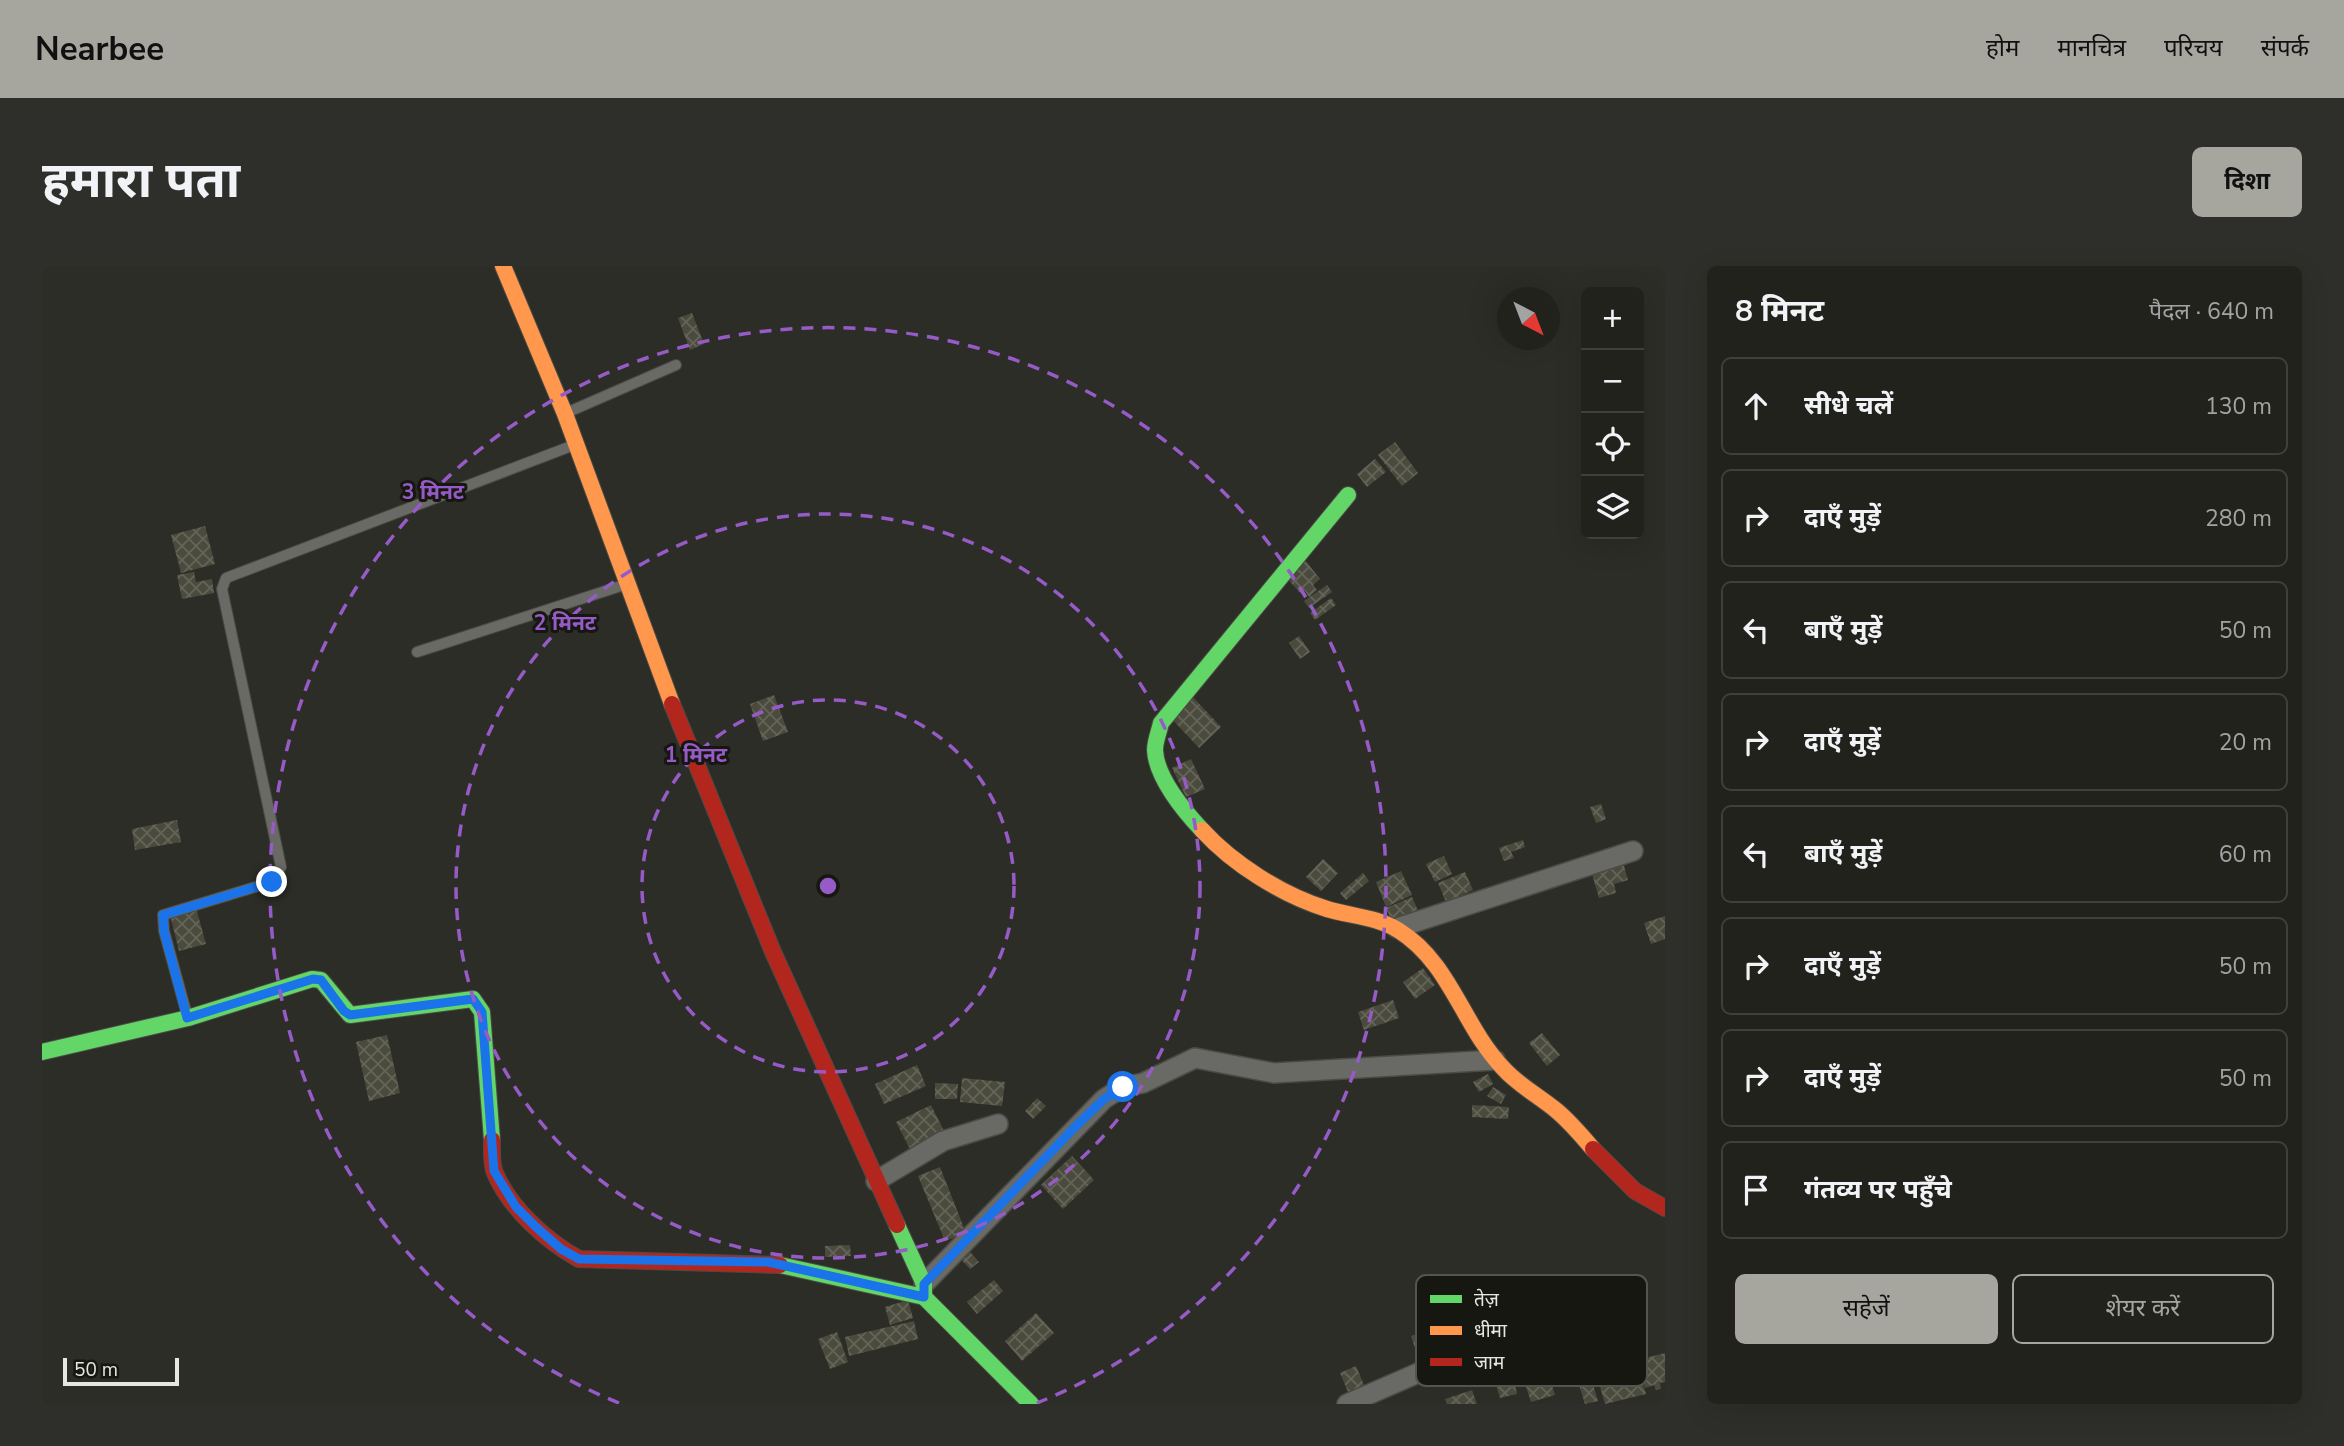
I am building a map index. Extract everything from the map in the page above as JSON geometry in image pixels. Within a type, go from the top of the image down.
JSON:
[{"type":"street","points":[[503,266],[565,414],[678,721],[772,953],[924,1291],[1031,1404]]},
{"type":"street","points":[[1348,495],[1161,723],[1154,750],[1166,785],[1193,823],[1254,872],[1288,892],[1347,917],[1396,928],[1435,962],[1453,984],[1495,1060],[1534,1095],[1563,1116],[1621,1181],[1665,1209]]},
{"type":"street","points":[[1396,928],[1633,851]]},
{"type":"street","points":[[42,1052],[187,1018],[313,979],[321,980],[350,1015],[473,999],[482,1012],[494,1171],[516,1207],[561,1249],[579,1259],[600,1261],[779,1263],[924,1291]]},
{"type":"street","points":[[924,1291],[1104,1099],[1123,1087],[1143,1083],[1195,1058],[1274,1073],[1495,1060]]},
{"type":"street","points":[[876,1181],[943,1141],[998,1124]]},
{"type":"street","points":[[1347,1404],[1416,1374]]},
{"type":"lane","points":[[565,414],[676,365]]},
{"type":"lane","points":[[187,1018],[164,931],[163,915],[272,882],[281,867],[222,589],[226,578],[575,444]]},
{"type":"lane","points":[[417,652],[627,584]]},
{"type":"building","points":[[692,313],[704,344],[690,350],[678,318]]},
{"type":"building","points":[[1395,442],[1418,473],[1402,486],[1378,455]]},
{"type":"building","points":[[1375,459],[1386,472],[1367,487],[1357,474]]},
{"type":"building","points":[[205,526],[215,564],[181,573],[171,535]]},
{"type":"building","points":[[1305,560],[1320,579],[1313,585],[1317,590],[1309,597],[1304,590],[1300,593],[1285,576]]},
{"type":"building","points":[[194,572],[196,582],[212,579],[214,593],[182,599],[177,575]]},
{"type":"building","points":[[1327,585],[1332,592],[1309,608],[1304,601]]},
{"type":"building","points":[[1331,598],[1336,605],[1315,620],[1310,613]]},
{"type":"building","points":[[1299,636],[1310,652],[1300,659],[1289,643]]},
{"type":"building","points":[[1190,694],[1221,727],[1199,748],[1168,715]]},
{"type":"building","points":[[774,695],[788,732],[763,741],[750,704]]},
{"type":"building","points":[[1191,759],[1205,789],[1186,797],[1172,768]]},
{"type":"building","points":[[1601,804],[1606,819],[1596,823],[1590,807]]},
{"type":"building","points":[[177,820],[181,842],[135,850],[132,829]]},
{"type":"building","points":[[1523,840],[1525,847],[1511,852],[1514,858],[1504,861],[1499,848]]},
{"type":"building","points":[[1444,856],[1452,874],[1435,882],[1426,864]]},
{"type":"building","points":[[1323,859],[1338,873],[1321,891],[1306,877]]},
{"type":"building","points":[[1622,859],[1628,880],[1614,884],[1616,893],[1599,898],[1590,867]]},
{"type":"building","points":[[1401,871],[1412,895],[1386,907],[1376,882]]},
{"type":"building","points":[[1465,872],[1473,890],[1446,902],[1438,883]]},
{"type":"building","points":[[1363,873],[1369,881],[1346,900],[1340,893]]},
{"type":"building","points":[[1412,897],[1419,913],[1393,924],[1386,908]]},
{"type":"building","points":[[196,908],[206,944],[179,951],[170,915]]},
{"type":"building","points":[[1665,916],[1665,939],[1651,944],[1644,923]]},
{"type":"building","points":[[1423,968],[1435,985],[1415,999],[1403,982]]},
{"type":"building","points":[[1393,1000],[1399,1018],[1364,1030],[1358,1012]]},
{"type":"building","points":[[1542,1033],[1560,1055],[1547,1066],[1529,1043]]},
{"type":"building","points":[[387,1035],[400,1093],[369,1101],[356,1042]]},
{"type":"building","points":[[917,1065],[926,1086],[884,1104],[875,1084]]},
{"type":"building","points":[[1488,1074],[1493,1084],[1479,1092],[1473,1082]]},
{"type":"building","points":[[962,1078],[1005,1082],[1002,1106],[960,1102]]},
{"type":"building","points":[[935,1083],[958,1084],[957,1099],[935,1099]]},
{"type":"building","points":[[1493,1087],[1506,1095],[1501,1104],[1487,1096]]},
{"type":"building","points":[[1037,1098],[1046,1106],[1033,1119],[1025,1111]]},
{"type":"building","points":[[931,1105],[946,1135],[912,1153],[896,1122]]},
{"type":"building","points":[[1472,1105],[1509,1107],[1508,1119],[1472,1117]]},
{"type":"building","points":[[1072,1156],[1094,1180],[1063,1209],[1041,1185]]},
{"type":"building","points":[[940,1167],[966,1233],[945,1241],[918,1176]]},
{"type":"building","points":[[850,1245],[851,1256],[825,1257],[825,1246]]},
{"type":"building","points":[[966,1247],[979,1262],[970,1269],[957,1255]]},
{"type":"building","points":[[994,1280],[1003,1291],[977,1314],[967,1302]]},
{"type":"building","points":[[908,1300],[913,1318],[890,1325],[885,1307]]},
{"type":"building","points":[[1036,1313],[1054,1333],[1022,1361],[1005,1341]]},
{"type":"building","points":[[914,1321],[918,1339],[849,1356],[845,1337]]},
{"type":"building","points":[[837,1332],[848,1362],[830,1369],[818,1339]]},
{"type":"building","points":[[1416,1334],[1416,1351],[1411,1336]]},
{"type":"building","points":[[1665,1353],[1665,1382],[1660,1383],[1661,1389],[1656,1390],[1654,1385],[1645,1388],[1647,1358]]},
{"type":"building","points":[[1356,1366],[1367,1392],[1351,1399],[1340,1373]]},
{"type":"building","points":[[1497,1386],[1515,1386],[1517,1394],[1500,1398]]},
{"type":"building","points":[[1552,1386],[1555,1395],[1531,1402],[1526,1387]]},
{"type":"building","points":[[1579,1386],[1593,1386],[1598,1401],[1585,1404]]},
{"type":"building","points":[[1600,1386],[1644,1386],[1646,1394],[1605,1404]]},
{"type":"building","points":[[1472,1390],[1477,1404],[1447,1404],[1445,1399]]},
{"type":"traffic: fast","points":[[1202,830],[1179,803],[1160,771],[1155,750],[1161,723],[1348,495]]},
{"type":"traffic: fast","points":[[42,1052],[188,1018],[312,979],[321,980],[350,1015],[473,999],[482,1012],[492,1140]]},
{"type":"traffic: fast","points":[[897,1225],[924,1284],[924,1297],[1031,1404]]},
{"type":"traffic: fast","points":[[780,1265],[924,1297]]},
{"type":"traffic: slow","points":[[503,266],[565,414],[672,704]]},
{"type":"traffic: slow","points":[[1202,830],[1228,855],[1276,887],[1327,909],[1390,926],[1416,944],[1444,977],[1477,1033],[1503,1068],[1562,1115],[1593,1149]]},
{"type":"traffic: jam","points":[[672,704],[773,952],[897,1225]]},
{"type":"traffic: jam","points":[[492,1140],[494,1169],[510,1199],[542,1233],[579,1259],[780,1265]]},
{"type":"traffic: jam","points":[[1593,1149],[1635,1191],[1665,1208]]},
{"type":"route","points":[[272,882],[178,908],[163,915],[164,931],[187,1018],[313,979],[321,980],[337,1003],[350,1015],[473,999],[482,1012],[490,1150],[494,1171],[516,1207],[561,1249],[579,1259],[693,1263],[768,1262],[924,1297],[924,1284],[1074,1128],[1104,1099],[1123,1087]]}]
